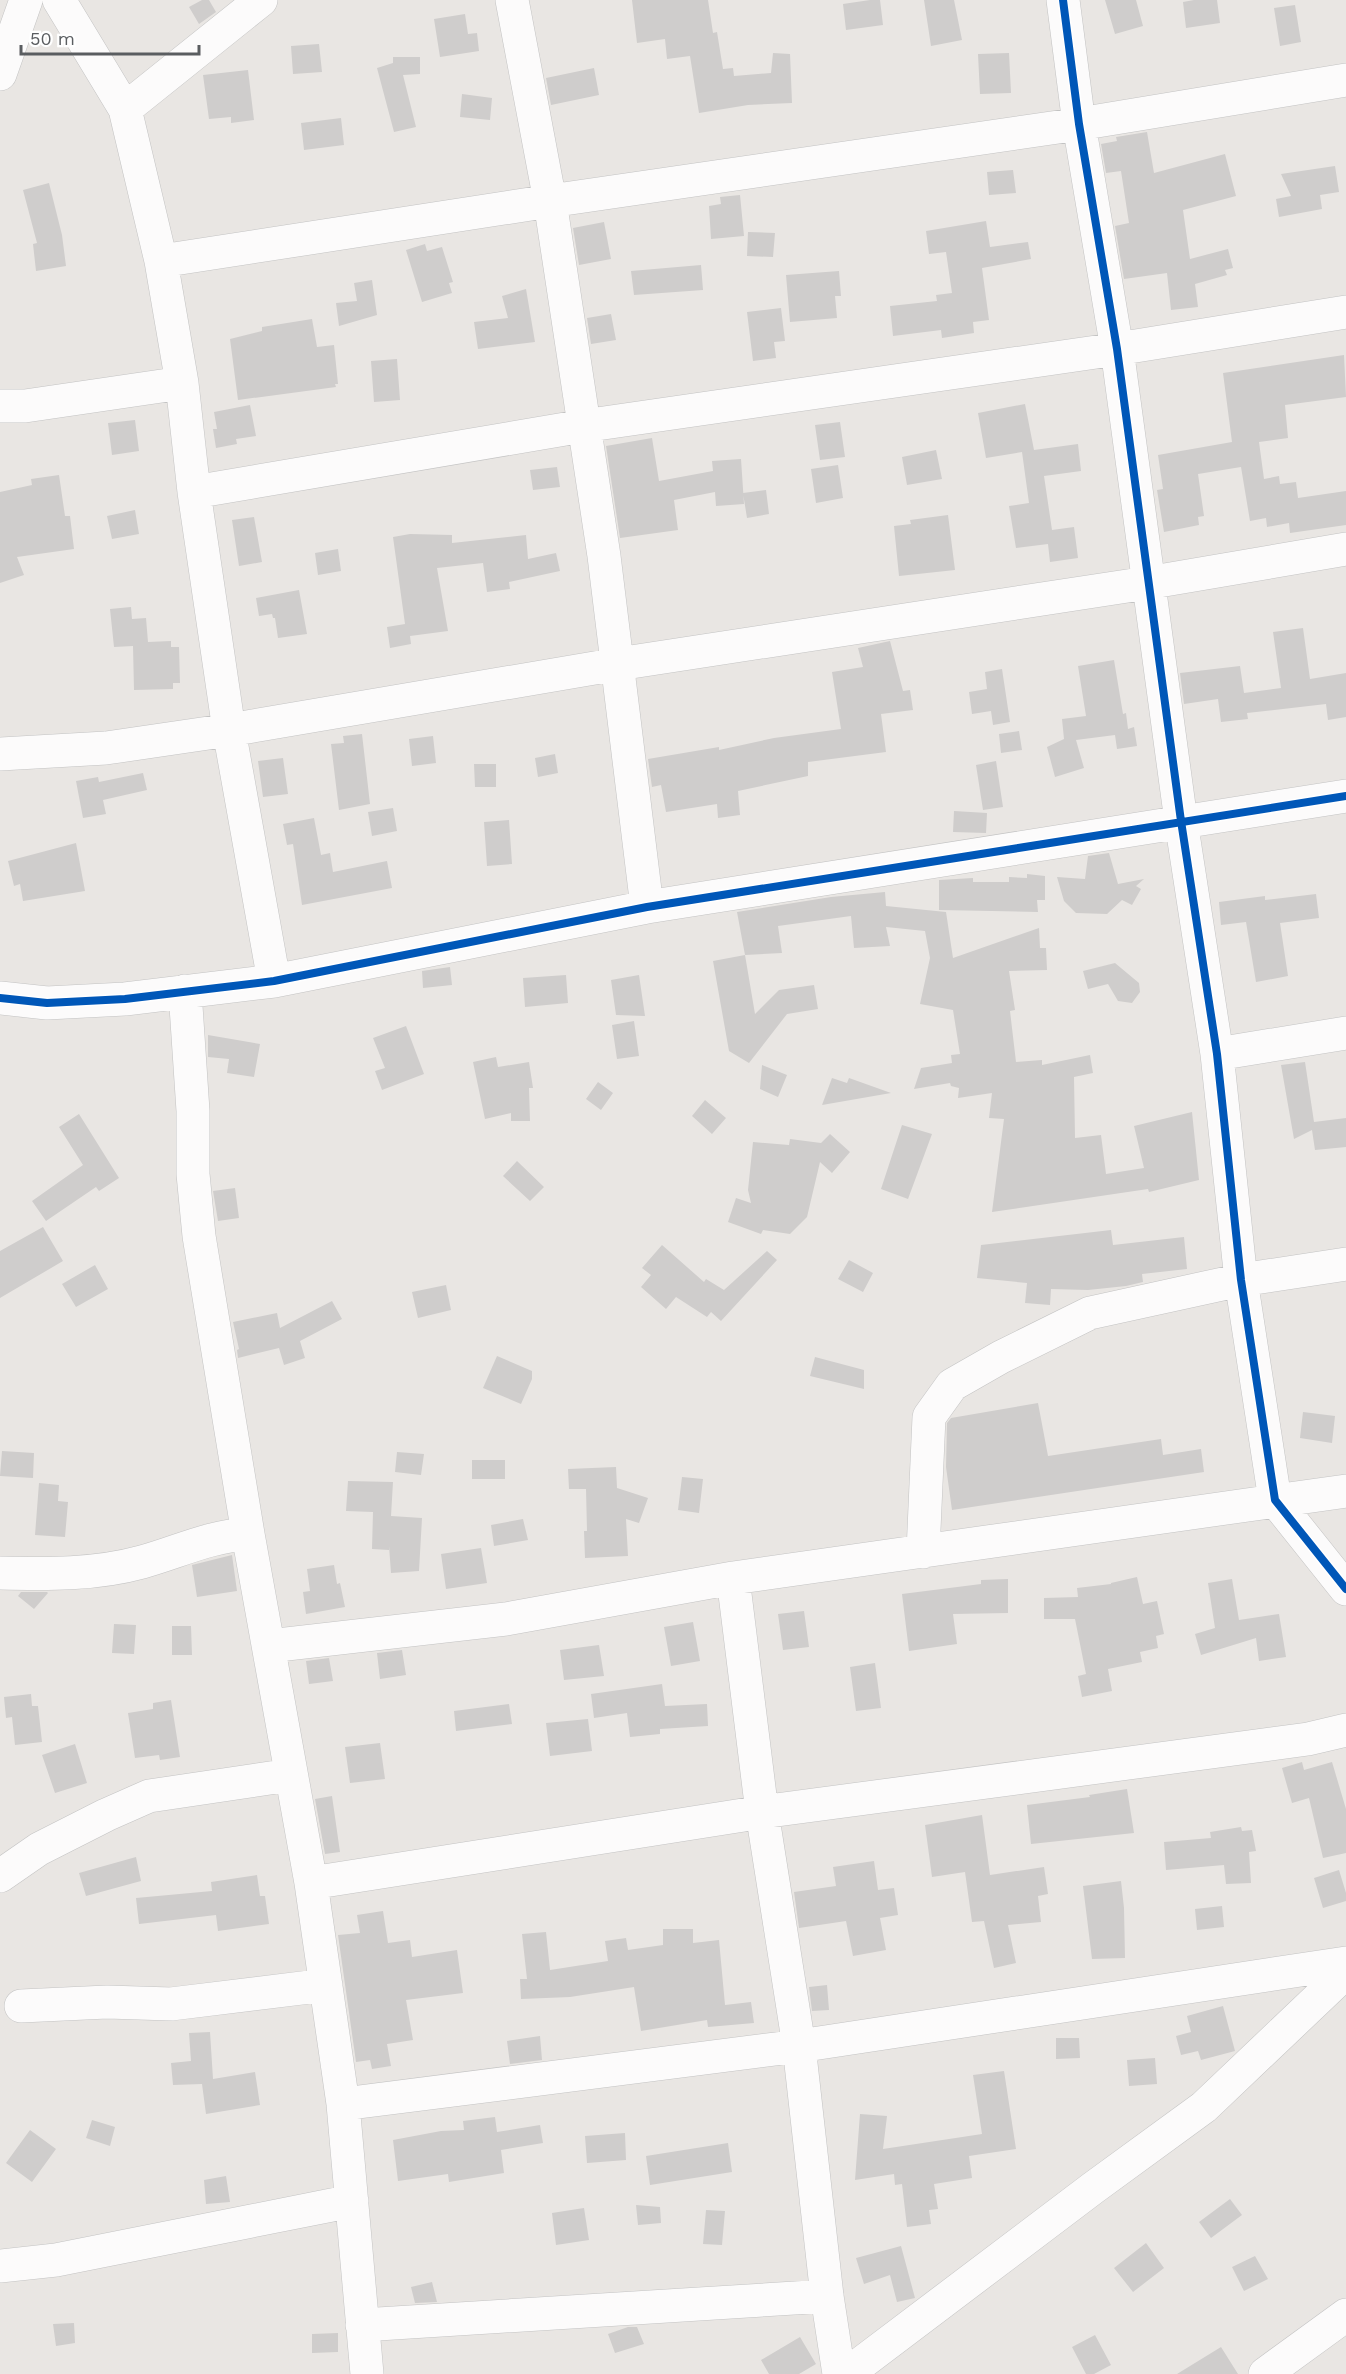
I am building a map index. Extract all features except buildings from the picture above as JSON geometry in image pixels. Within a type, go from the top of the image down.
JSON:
[{"type":"street","points":[[0,74],[26,0]]},
{"type":"street","points":[[59,0],[126,109],[161,261],[182,383],[194,492],[229,730],[274,981]]},
{"type":"street","points":[[126,109],[261,0]]},
{"type":"street","points":[[512,0],[550,201],[604,556],[647,907]]},
{"type":"street","points":[[1063,0],[1079,124],[1117,349],[1180,821],[1217,1054],[1241,1280],[1275,1500],[1346,1589]]},
{"type":"street","points":[[161,261],[550,201],[1079,124],[1346,80]]},
{"type":"street","points":[[194,492],[584,426],[1117,349],[1346,312]]},
{"type":"street","points":[[0,406],[25,406],[182,383]]},
{"type":"street","points":[[0,754],[106,748],[229,730],[618,664],[1147,583],[1346,549]]},
{"type":"street","points":[[0,998],[47,1003],[125,999],[274,981],[647,907],[1346,796]]},
{"type":"street","points":[[185,991],[193,1112],[192,1174],[199,1236],[326,1985],[343,2104],[367,2374]]},
{"type":"street","points":[[1217,1054],[1346,1032]]},
{"type":"street","points":[[922,1552],[929,1417],[952,1386],[1001,1357],[1090,1313],[1241,1280],[1346,1264]]},
{"type":"street","points":[[269,1646],[506,1618],[733,1578],[1346,1491]]},
{"type":"street","points":[[0,1573],[57,1574],[100,1570],[141,1562],[192,1544],[227,1535],[248,1534]]},
{"type":"street","points":[[733,1578],[762,1812],[799,2046],[827,2296],[839,2374]]},
{"type":"street","points":[[310,1882],[762,1812],[1308,1739],[1346,1730]]},
{"type":"street","points":[[0,1876],[39,1849],[149,1796],[290,1775]]},
{"type":"street","points":[[343,2104],[799,2046],[1346,1963]]},
{"type":"street","points":[[848,2374],[1083,2195],[1204,2107],[1346,1972]]},
{"type":"street","points":[[21,2007],[107,2001],[171,2004],[326,1985]]},
{"type":"street","points":[[0,2266],[56,2260],[352,2201]]},
{"type":"street","points":[[362,2325],[827,2296]]},
{"type":"street","points":[[1265,2374],[1346,2315]]},
{"type":"cycle path","points":[[1063,0],[1079,124],[1117,349],[1181,821],[1217,1054],[1241,1280],[1275,1500],[1346,1589]]},
{"type":"cycle path","points":[[0,998],[47,1003],[125,999],[274,981],[647,907],[1346,796]]}]
